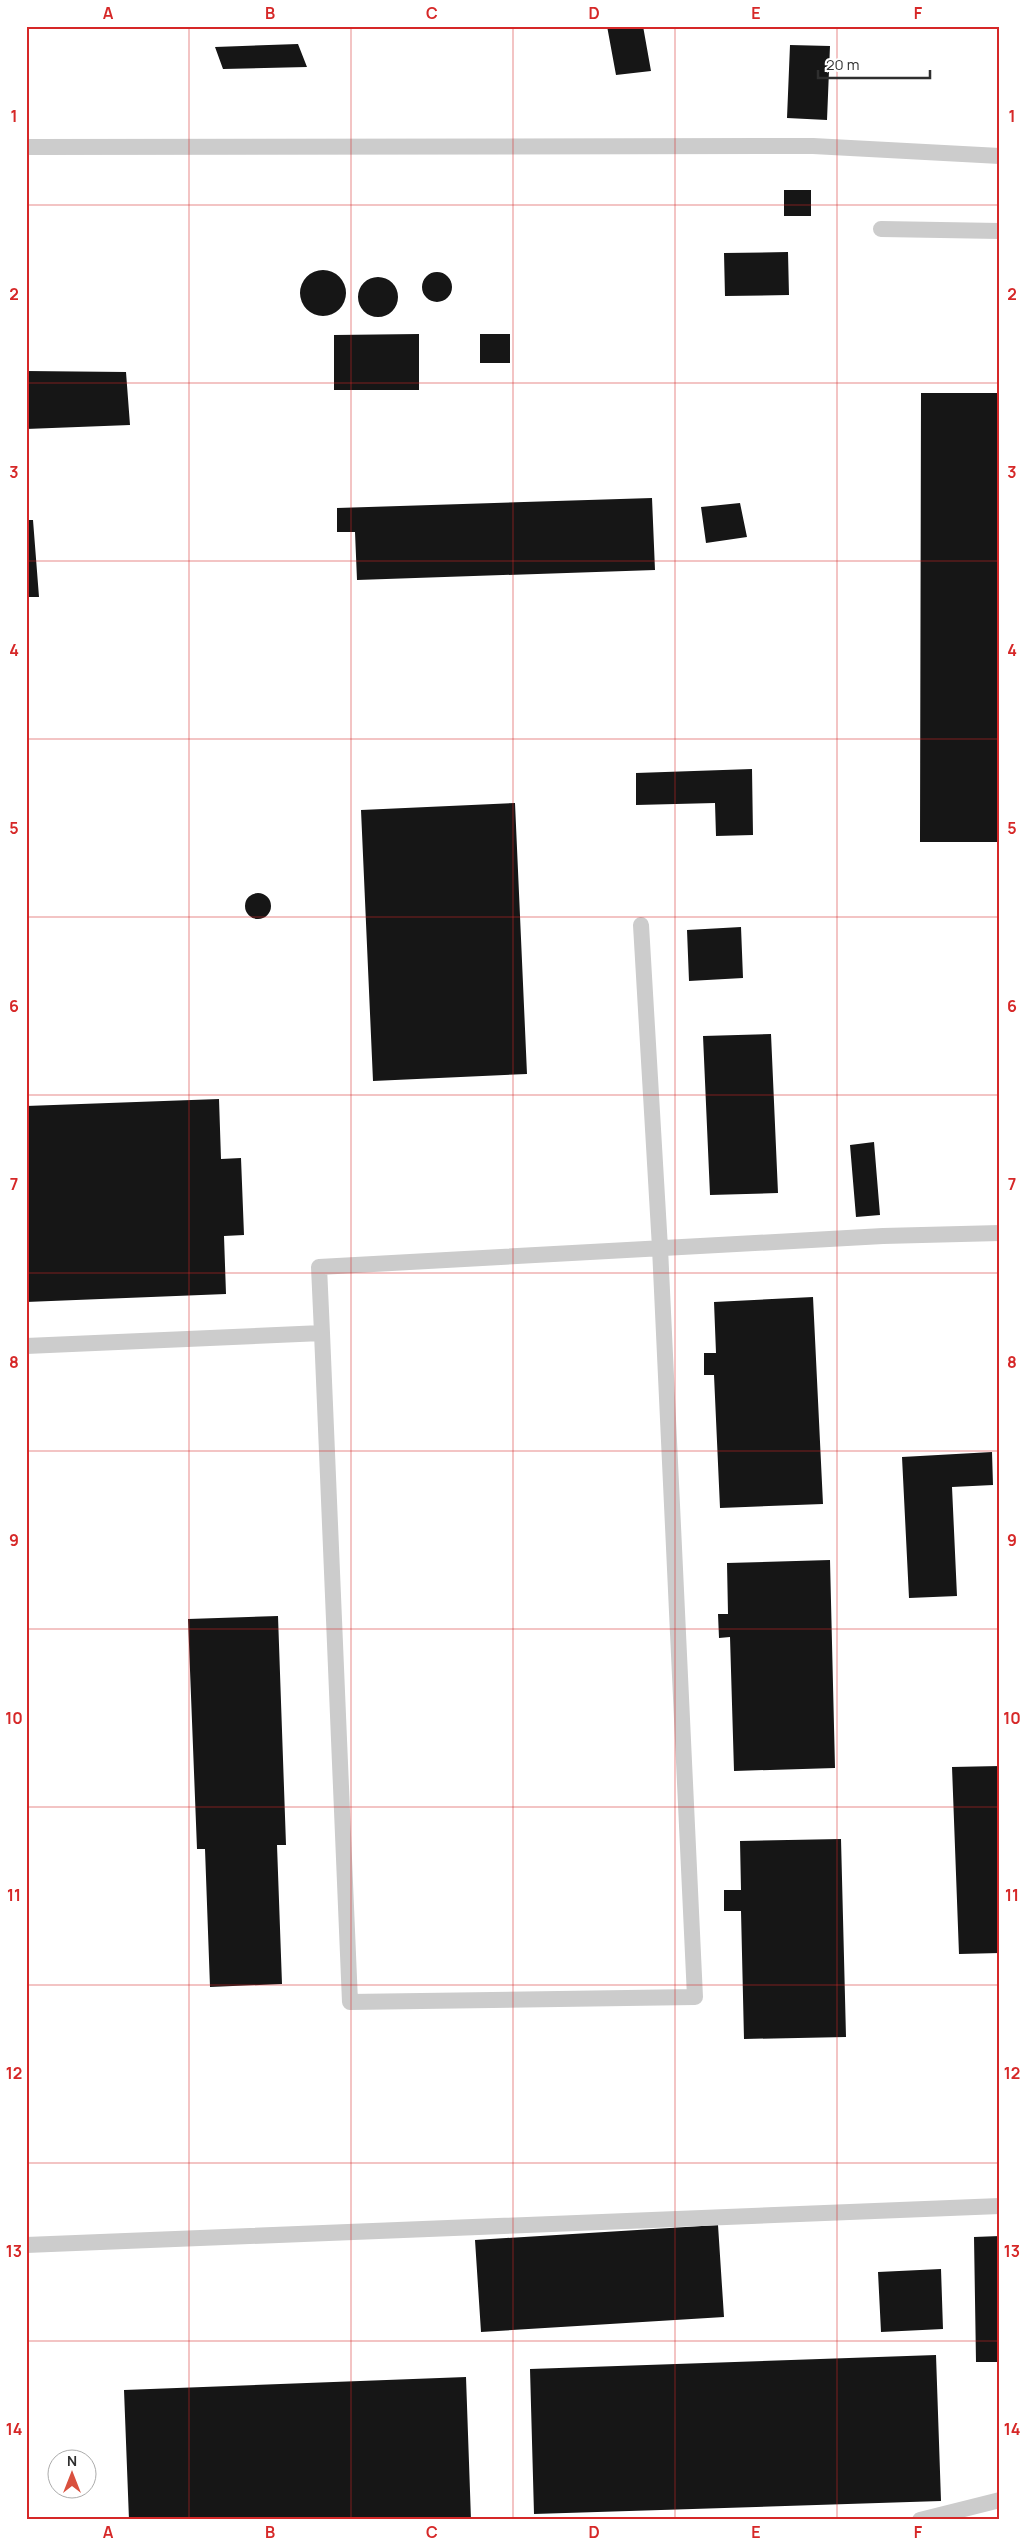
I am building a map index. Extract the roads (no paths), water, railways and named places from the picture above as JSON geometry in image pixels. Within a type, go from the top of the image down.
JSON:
[{"type":"lane","points":[[26,147],[813,146],[1000,156]]},
{"type":"lane","points":[[881,229],[1000,230]]},
{"type":"lane","points":[[641,926],[660,1248],[695,1997],[350,2002],[319,1268],[660,1248],[883,1236],[1000,1233]]},
{"type":"lane","points":[[26,1346],[322,1334]]},
{"type":"lane","points":[[26,2245],[1000,2206]]},
{"type":"lane","points":[[920,2520],[1000,2500]]}]
